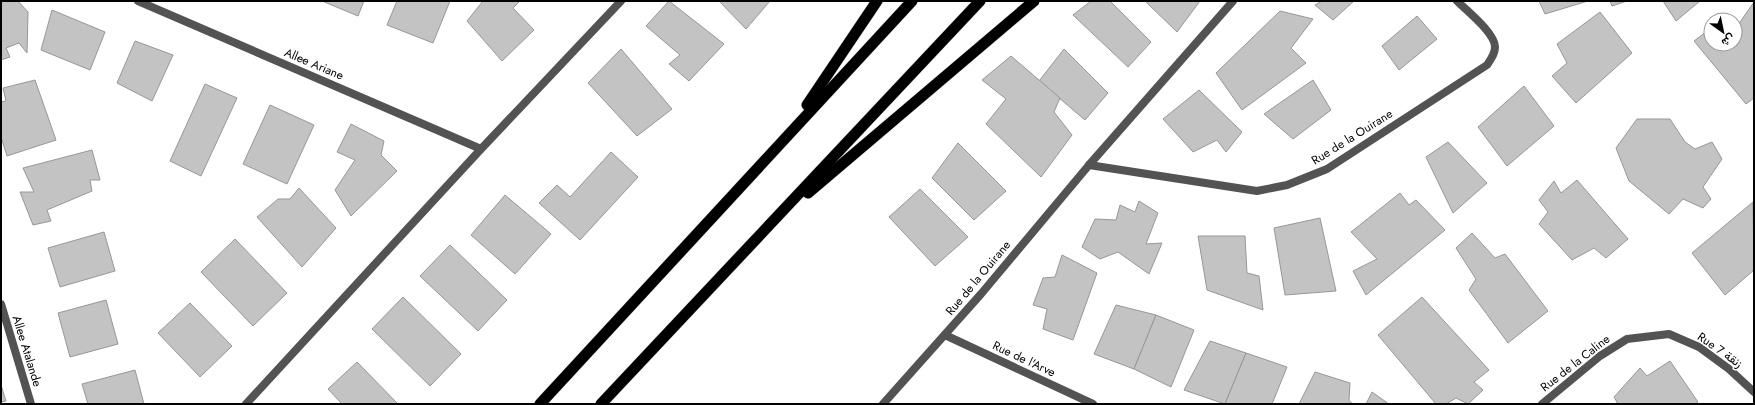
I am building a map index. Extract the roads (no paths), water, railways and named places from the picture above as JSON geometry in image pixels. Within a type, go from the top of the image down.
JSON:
[{"type":"highway","points":[[788,134],[877,1]]},
{"type":"highway","points":[[540,404],[912,1]]},
{"type":"highway","points":[[601,404],[980,1]]},
{"type":"highway","points":[[764,229],[1034,1]]},
{"type":"street","name":"Allee Ariane","points":[[138,1],[481,149]]},
{"type":"street","points":[[246,404],[481,149],[621,1]]},
{"type":"street","name":"Rue de la Ouirane","points":[[883,404],[945,335],[1089,165],[1233,1]]},
{"type":"street","name":"Rue de la Ouirane","points":[[1089,165],[1257,191],[1287,186],[1308,178],[1327,169],[1487,64],[1494,55],[1496,49],[1494,42],[1490,34],[1457,1]]},
{"type":"street","name":"Allee Atalande","points":[[1,304],[31,404]]},
{"type":"street","name":"Rue 7 زنقة","points":[[1669,334],[1699,347],[1729,369],[1754,392]]},
{"type":"street","name":"Rue de la Caline","points":[[1542,404],[1600,356],[1627,339],[1669,334]]},
{"type":"street","name":"Rue de l'Arve","points":[[945,335],[1092,404]]}]
